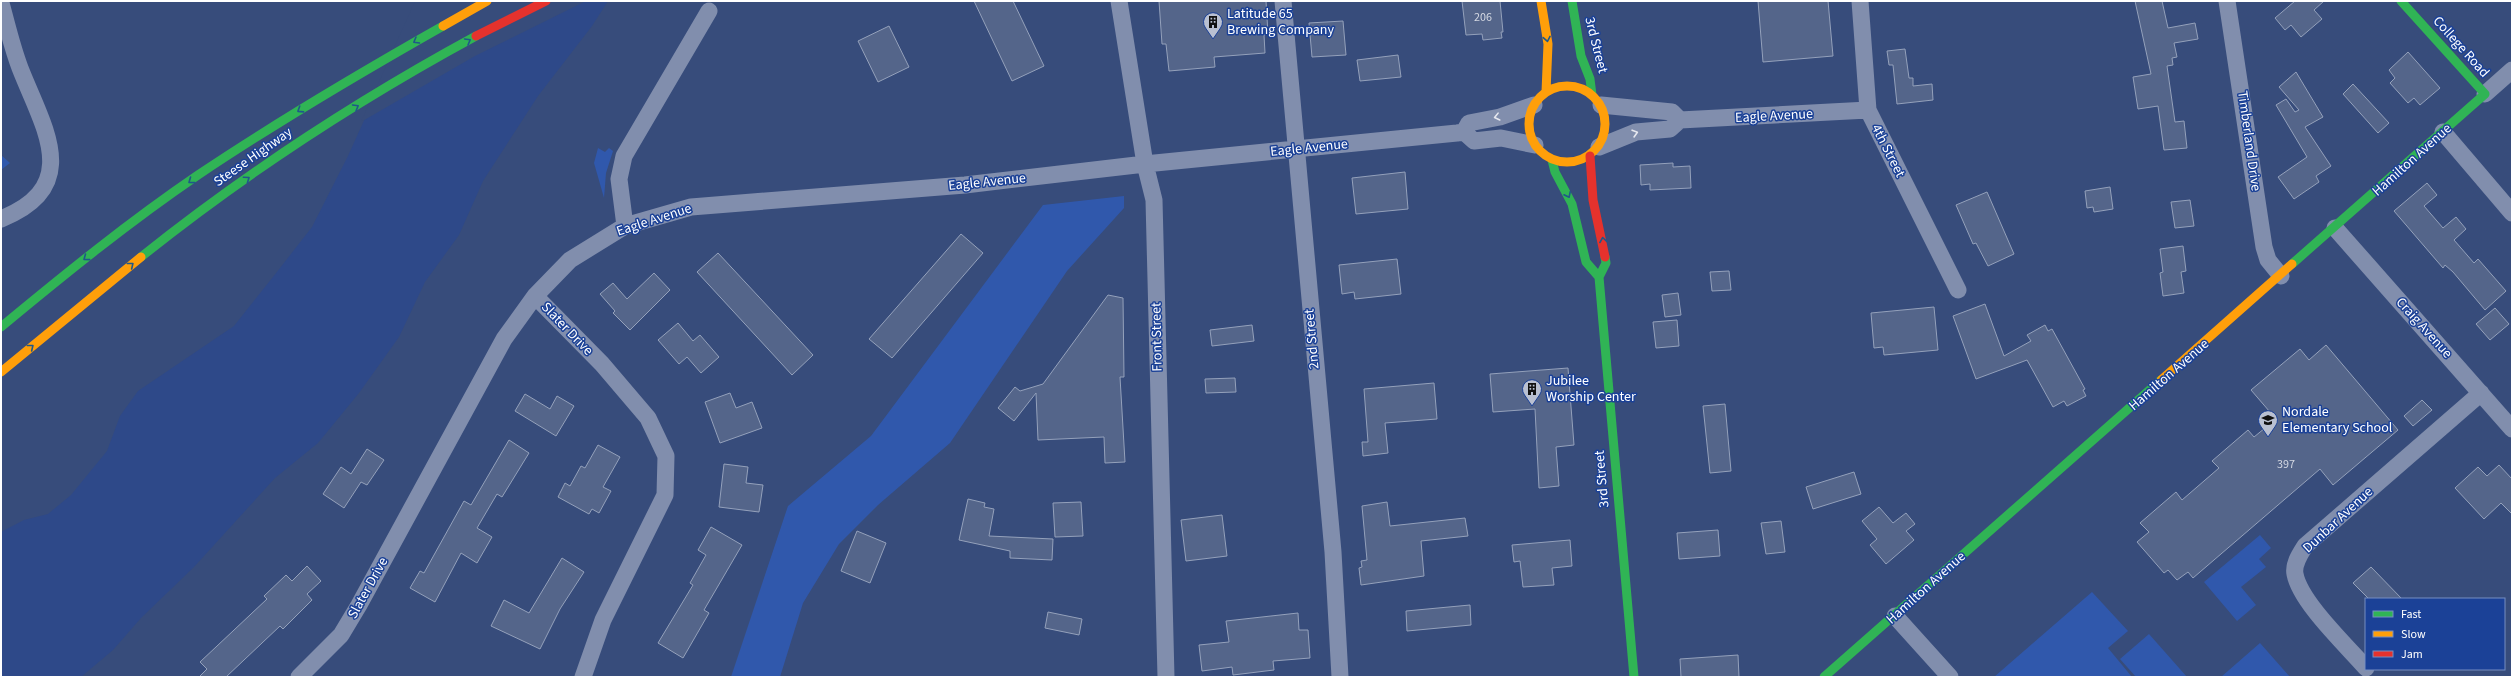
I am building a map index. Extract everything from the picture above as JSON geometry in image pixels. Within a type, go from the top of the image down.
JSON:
[{"type":"main road","name":"Steese Highway","points":[[1,327],[80,262],[197,176],[332,89],[487,1]]},
{"type":"main road","name":"Steese Highway","points":[[1,372],[148,251],[322,126],[490,28],[546,1]]},
{"type":"main road","points":[[1541,1],[1548,44],[1546,92]]},
{"type":"main road","name":"3rd Street","points":[[1572,1],[1581,56],[1596,100]]},
{"type":"main road","name":"College Road","points":[[2401,1],[2485,94]]},
{"type":"main road","points":[[1560,87],[1574,87],[1596,100],[1606,126],[1594,151],[1578,161],[1565,163],[1552,160],[1535,145],[1529,125],[1534,105],[1546,92],[1560,87]]},
{"type":"main road","name":"Hamilton Avenue","points":[[1824,677],[2281,276],[2485,94]]},
{"type":"main road","name":"3rd Street","points":[[1594,151],[1593,200],[1606,263],[1599,277],[1634,677]]},
{"type":"main road","points":[[1552,160],[1555,172],[1572,204],[1586,262],[1599,277]]},
{"type":"street","name":"Front Street","points":[[1119,1],[1145,164],[1154,200],[1166,677]]},
{"type":"street","name":"2nd Street","points":[[1283,1],[1333,552],[1340,677]]},
{"type":"street","name":"4th Street","points":[[1860,1],[1868,110],[1958,290]]},
{"type":"street","name":"Timberland Drive","points":[[2227,1],[2264,247],[2268,260],[2281,276]]},
{"type":"street","points":[[1,3],[20,67],[40,114],[52,157],[49,178],[42,192],[19,212],[1,219]]},
{"type":"street","points":[[626,226],[619,179],[624,156],[709,11]]},
{"type":"street","name":"Hamilton Avenue","points":[[2485,94],[2512,70]]},
{"type":"street","name":"Eagle Avenue","points":[[1596,100],[1634,110],[1672,112],[1680,120]]},
{"type":"street","name":"Eagle Avenue","points":[[535,296],[570,260],[626,226],[691,207],[964,185],[1145,164],[1464,132],[1469,124],[1500,117],[1534,105]]},
{"type":"street","name":"Eagle Avenue","points":[[1594,151],[1636,132],[1670,128],[1680,120],[1868,110]]},
{"type":"street","points":[[1464,132],[1474,141],[1501,138],[1535,145]]},
{"type":"street","points":[[2443,132],[2512,213]]},
{"type":"street","name":"Craig Avenue","points":[[2335,228],[2512,429]]},
{"type":"street","name":"Slater Drive","points":[[299,677],[341,635],[504,340],[535,296],[602,364],[648,418],[666,456],[665,496],[603,620],[583,677]]},
{"type":"street","name":"Dunbar Avenue","points":[[2365,668],[2303,596],[2295,574],[2297,559],[2305,546],[2481,393]]},
{"type":"street","points":[[1895,616],[1950,677]]},
{"type":"shaded area","points":[[418,1],[608,1],[592,26],[538,96],[483,181],[459,235],[425,282],[399,337],[359,393],[318,443],[275,478],[194,567],[141,618],[113,650],[81,677],[1,677],[1,532],[24,520],[48,514],[71,495],[107,451],[120,416],[138,391],[234,326],[273,277],[312,227],[348,156]]},
{"type":"shaded area","points":[[598,148],[605,152],[609,148],[613,151],[606,173],[604,198],[594,163]]},
{"type":"shaded area","points":[[1,155],[10,163],[1,170]]},
{"type":"shaded area","points":[[1124,196],[1124,208],[1067,271],[950,443],[878,505],[839,544],[803,603],[780,677],[731,677],[788,506],[871,436],[1043,205]]},
{"type":"shaded area","points":[[2260,535],[2271,548],[2259,559],[2266,567],[2241,587],[2256,605],[2237,621],[2204,582]]},
{"type":"shaded area","points":[[2092,592],[2128,631],[2108,648],[2132,677],[1994,677]]},
{"type":"shaded area","points":[[2149,634],[2187,677],[2136,677],[2120,659]]},
{"type":"shaded area","points":[[2260,643],[2290,677],[2221,677]]},
{"type":"pier","points":[[415,1],[586,1],[475,56],[361,122]]},
{"type":"building","points":[[974,1],[1013,1],[1044,66],[1012,81]]},
{"type":"building","name":"Latitude 65 Brewing Company","points":[[1159,1],[1266,1],[1268,34],[1264,35],[1265,53],[1214,57],[1215,67],[1169,71],[1166,44],[1162,44]]},
{"type":"building","points":[[1462,1],[1500,1],[1503,32],[1501,32],[1502,38],[1483,40],[1482,34],[1466,35]]},
{"type":"building","points":[[1758,1],[1828,1],[1833,56],[1763,62]]},
{"type":"building","points":[[2135,1],[2162,1],[2168,28],[2195,23],[2198,39],[2174,43],[2177,57],[2172,58],[2173,65],[2167,66],[2175,122],[2184,121],[2187,148],[2164,150],[2158,106],[2138,109],[2133,77],[2151,74]]},
{"type":"building","points":[[2295,1],[2324,1],[2314,10],[2322,19],[2301,37],[2291,25],[2285,30],[2275,18]]},
{"type":"building","points":[[1343,21],[1346,55],[1312,57],[1309,23]]},
{"type":"building","points":[[889,26],[909,67],[878,82],[858,41]]},
{"type":"building","points":[[1905,49],[1909,78],[1913,78],[1913,86],[1932,84],[1933,100],[1897,104],[1893,65],[1889,65],[1887,51]]},
{"type":"building","points":[[2408,52],[2440,88],[2420,105],[2414,98],[2408,103],[2390,83],[2395,78],[2389,70]]},
{"type":"building","points":[[1398,55],[1401,77],[1360,81],[1357,60]]},
{"type":"building","points":[[2296,72],[2323,117],[2305,127],[2331,166],[2316,176],[2319,182],[2294,199],[2278,177],[2307,157],[2276,105],[2286,99],[2295,112],[2299,110],[2279,87]]},
{"type":"building","points":[[2353,84],[2389,123],[2378,133],[2343,94]]},
{"type":"building","points":[[1673,163],[1673,167],[1690,166],[1691,188],[1650,190],[1650,184],[1641,185],[1640,165]]},
{"type":"building","points":[[1405,172],[1408,209],[1356,214],[1352,178]]},
{"type":"building","points":[[2427,183],[2437,195],[2424,206],[2443,228],[2456,217],[2466,229],[2454,240],[2474,263],[2478,259],[2506,291],[2485,310],[2453,272],[2445,265],[2443,268],[2394,211]]},
{"type":"building","points":[[2110,187],[2113,209],[2094,212],[2093,207],[2087,208],[2085,191]]},
{"type":"building","points":[[1987,192],[2014,254],[1988,266],[1976,243],[1973,244],[1956,205]]},
{"type":"building","points":[[2190,200],[2194,226],[2175,228],[2171,202]]},
{"type":"building","points":[[961,234],[983,253],[892,358],[869,339]]},
{"type":"building","points":[[2183,246],[2186,271],[2181,272],[2184,293],[2163,296],[2160,273],[2163,272],[2160,249]]},
{"type":"building","points":[[718,253],[813,355],[792,375],[697,272]]},
{"type":"building","points":[[1397,259],[1401,294],[1355,299],[1354,292],[1342,294],[1339,265]]},
{"type":"building","points":[[1729,271],[1731,290],[1712,291],[1710,272]]},
{"type":"building","points":[[654,273],[670,290],[630,330],[613,313],[615,311],[600,294],[613,283],[627,299]]},
{"type":"building","points":[[1678,293],[1681,315],[1665,317],[1662,295]]},
{"type":"building","points":[[1108,295],[1123,298],[1124,377],[1120,377],[1125,462],[1105,463],[1104,437],[1038,440],[1036,393],[1014,421],[998,408],[1015,387],[1020,391],[1043,384]]},
{"type":"building","points":[[1985,304],[2004,356],[2031,341],[2027,335],[2045,325],[2048,331],[2052,329],[2085,389],[2083,390],[2086,396],[2067,406],[2064,401],[2053,407],[2027,360],[1976,379],[1953,316]]},
{"type":"building","points":[[1934,307],[1938,350],[1884,355],[1883,347],[1874,348],[1871,313]]},
{"type":"building","points":[[2495,308],[2509,324],[2490,340],[2476,324]]},
{"type":"building","points":[[1677,320],[1679,346],[1656,348],[1653,322]]},
{"type":"building","points":[[678,323],[693,341],[700,335],[719,357],[701,373],[687,357],[679,364],[658,340]]},
{"type":"building","points":[[1252,325],[1254,341],[1212,346],[1210,330]]},
{"type":"building","name":"Nordale Elementary School","points":[[2326,345],[2398,430],[2333,485],[2320,469],[2193,578],[2188,572],[2177,580],[2168,570],[2164,573],[2137,542],[2149,532],[2140,523],[2176,492],[2182,500],[2219,468],[2212,461],[2248,430],[2254,437],[2276,419],[2251,390],[2300,349],[2309,360]]},
{"type":"building","name":"Jubilee Worship Center","points":[[1568,368],[1574,445],[1556,447],[1559,486],[1539,488],[1535,409],[1493,412],[1490,374]]},
{"type":"building","points":[[1235,378],[1236,392],[1206,393],[1205,379]]},
{"type":"building","points":[[1434,383],[1437,419],[1385,423],[1388,453],[1363,456],[1362,442],[1368,442],[1364,389]]},
{"type":"building","points":[[730,393],[736,408],[752,402],[762,428],[720,443],[705,402]]},
{"type":"building","points":[[525,394],[550,409],[557,396],[574,406],[556,436],[515,411]]},
{"type":"building","points":[[2422,400],[2432,410],[2413,426],[2404,416]]},
{"type":"building","points":[[1725,404],[1731,471],[1710,473],[1703,406]]},
{"type":"building","points":[[509,440],[529,453],[502,497],[497,494],[477,528],[492,537],[477,563],[461,553],[435,602],[410,588],[420,571],[424,573],[464,501],[471,505]]},
{"type":"building","points":[[598,445],[620,457],[603,487],[611,491],[599,513],[592,509],[589,514],[558,497],[565,483],[570,486],[581,466],[585,468]]},
{"type":"building","points":[[367,449],[384,460],[367,485],[361,482],[344,508],[323,494],[341,467],[351,474]]},
{"type":"building","points":[[724,464],[748,467],[746,483],[763,485],[759,512],[719,507]]},
{"type":"building","points":[[2499,465],[2512,479],[2512,514],[2501,503],[2484,519],[2455,488],[2478,467],[2487,476]]},
{"type":"building","points":[[1854,472],[1861,494],[1813,509],[1806,487]]},
{"type":"building","points":[[968,499],[985,503],[984,507],[994,509],[989,536],[1053,539],[1052,560],[1010,558],[1010,551],[959,540]]},
{"type":"building","points":[[1081,502],[1083,536],[1055,537],[1053,503]]},
{"type":"building","points":[[1387,502],[1390,526],[1465,518],[1468,536],[1421,541],[1424,576],[1361,585],[1359,568],[1362,567],[1361,561],[1367,560],[1362,506]]},
{"type":"building","points":[[1879,507],[1893,523],[1906,513],[1915,524],[1906,531],[1914,540],[1886,564],[1870,545],[1877,539],[1862,521]]},
{"type":"building","points":[[1222,515],[1227,556],[1186,561],[1181,520]]},
{"type":"building","points":[[1781,521],[1785,552],[1766,554],[1761,523]]},
{"type":"building","points":[[711,527],[742,545],[704,610],[709,613],[683,658],[658,643],[693,585],[690,583],[706,555],[698,550]]},
{"type":"building","points":[[1718,530],[1720,556],[1679,559],[1677,533]]},
{"type":"building","points":[[857,531],[886,543],[870,583],[841,571]]},
{"type":"building","points":[[1570,540],[1572,566],[1552,568],[1554,585],[1523,587],[1520,561],[1514,562],[1512,545]]},
{"type":"building","points":[[562,558],[584,572],[560,609],[540,649],[491,626],[504,600],[529,613]]},
{"type":"building","points":[[307,566],[321,581],[307,594],[312,600],[283,629],[280,626],[226,677],[199,677],[207,669],[200,662],[267,599],[264,596],[286,575],[292,581]]},
{"type":"building","points":[[2371,567],[2401,598],[2368,598],[2353,583]]},
{"type":"building","points":[[1470,605],[1471,625],[1407,631],[1406,611]]},
{"type":"building","points":[[1048,612],[1082,619],[1079,635],[1045,628]]},
{"type":"building","points":[[1298,613],[1299,630],[1308,630],[1310,658],[1273,661],[1274,670],[1233,675],[1232,667],[1202,671],[1199,645],[1229,642],[1226,621]]},
{"type":"building","points":[[1738,655],[1739,677],[1681,677],[1680,659]]},
{"type":"traffic: fast","points":[[1572,1],[1581,56],[1590,79],[1592,95]]},
{"type":"traffic: fast","points":[[2292,264],[2485,94],[2401,1]]},
{"type":"traffic: fast","points":[[1,327],[147,211],[198,175],[319,98],[443,26]]},
{"type":"traffic: fast","points":[[141,257],[221,196],[304,139],[432,60],[476,36]]},
{"type":"traffic: fast","points":[[1552,160],[1555,172],[1572,204],[1586,262],[1599,277]]},
{"type":"traffic: fast","points":[[1605,257],[1606,263],[1599,277],[1634,677]]},
{"type":"traffic: fast","points":[[1824,677],[2161,380]]},
{"type":"traffic: slow","points":[[443,26],[487,1]]},
{"type":"traffic: slow","points":[[1541,1],[1548,44],[1546,92]]},
{"type":"traffic: slow","points":[[1560,86],[1574,86],[1588,92],[1599,103],[1605,117],[1605,124],[1605,131],[1602,139],[1594,151],[1588,156],[1574,162],[1560,162],[1546,156],[1535,145],[1529,131],[1529,117],[1535,103],[1546,92],[1560,86]]},
{"type":"traffic: slow","points":[[1,372],[141,257]]},
{"type":"traffic: slow","points":[[2161,380],[2292,264]]},
{"type":"traffic: jam","points":[[476,36],[546,1]]},
{"type":"traffic: jam","points":[[1590,156],[1593,200],[1605,257]]},
{"type":"place","name":"Latitude 65 Brewing Company","points":[[1213,39]]},
{"type":"place","name":"Jubilee Worship Center","points":[[1532,406]]},
{"type":"place","name":"Nordale Elementary School","points":[[2268,437]]}]
